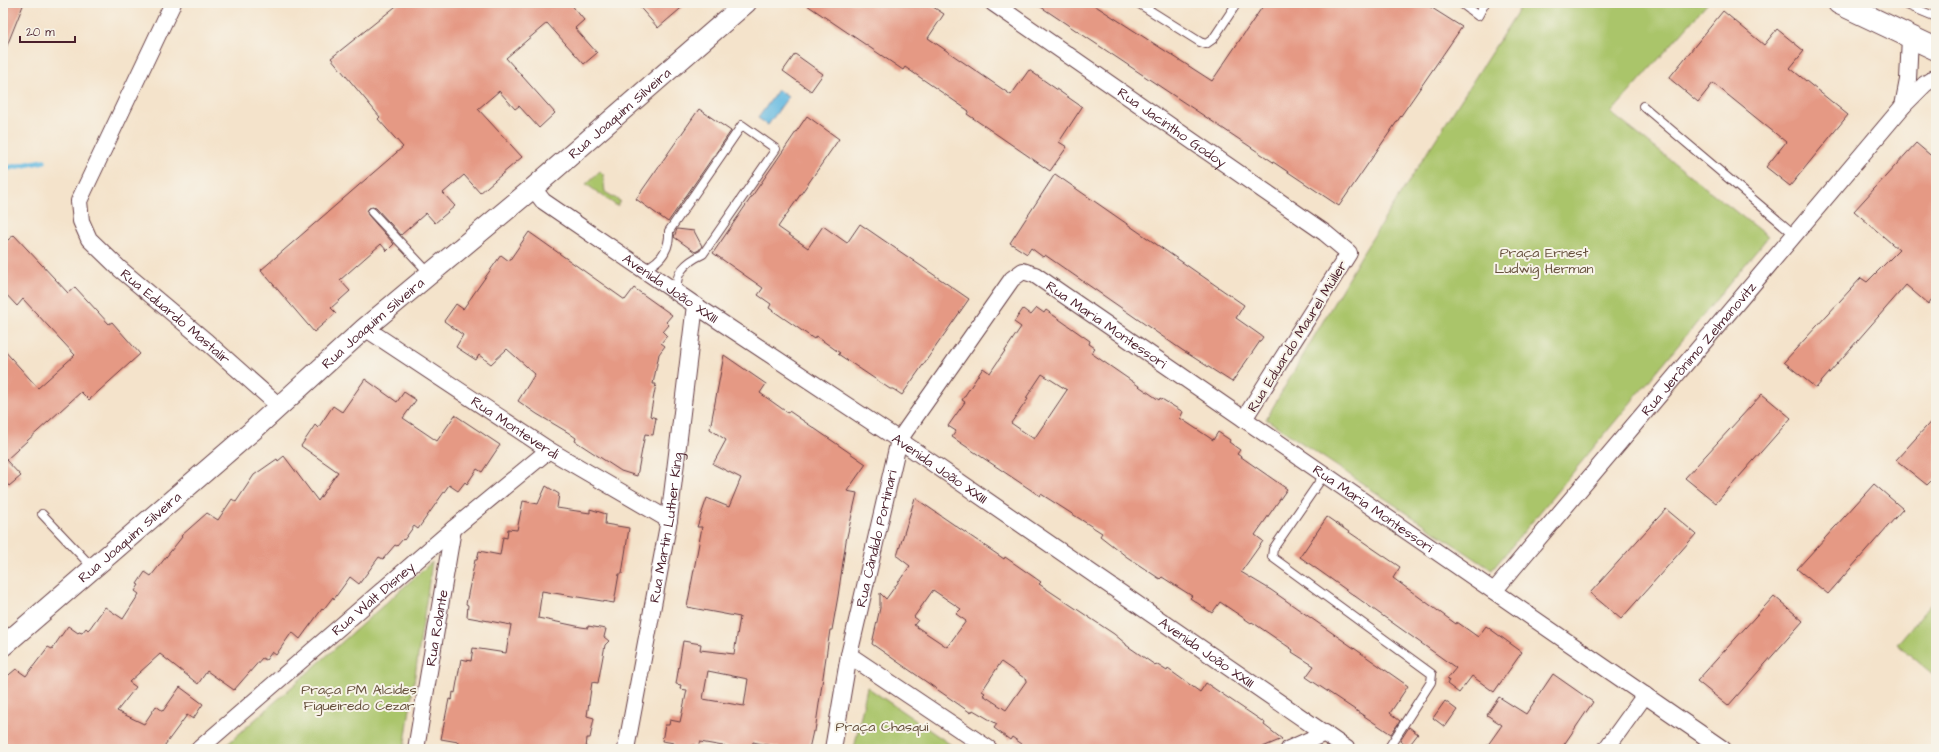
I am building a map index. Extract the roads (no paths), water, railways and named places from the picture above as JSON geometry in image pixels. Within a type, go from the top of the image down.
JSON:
[{"type":"main road","points":[[1838,3],[1936,49]]},
{"type":"street","name":"Rua Eduardo Mastalir","points":[[173,3],[79,201],[81,221],[89,239],[120,269],[207,342],[279,406]]},
{"type":"street","name":"Rua Joaquim Silveira","points":[[3,646],[245,437],[365,328],[533,188],[746,3]]},
{"type":"street","name":"Rua Jacintho Godoy","points":[[994,3],[1326,233],[1350,253]]},
{"type":"street","name":"Rua Jerônimo Zelmanovitz","points":[[1903,106],[1908,80],[1910,37]]},
{"type":"street","name":"Rua Jerônimo Zelmanovitz","points":[[1494,591],[1903,106],[1925,84],[1936,77]]},
{"type":"street","name":"Avenida João XXIII","points":[[533,188],[544,201],[678,294],[899,440],[1347,749]]},
{"type":"street","name":"Rua Eduardo Maurel Müller","points":[[1244,419],[1350,253]]},
{"type":"street","name":"Rua Maria Montessori","points":[[1023,271],[1035,276],[1723,749]]},
{"type":"street","name":"Rua Cândido Portinari","points":[[833,749],[849,655],[899,440],[1012,280],[1023,271]]},
{"type":"street","name":"Rua Martin Luther King","points":[[626,749],[669,520],[694,305]]},
{"type":"street","name":"Rua Monteverdi","points":[[365,328],[549,450],[669,520]]},
{"type":"street","name":"Rua Walt Disney","points":[[199,749],[453,529],[549,450]]},
{"type":"street","name":"Rua Rolante","points":[[416,749],[453,529]]},
{"type":"street","points":[[849,655],[989,749]]},
{"type":"street","points":[[1606,749],[1645,695]]},
{"type":"street","points":[[1289,749],[1325,733]]},
{"type":"lane","points":[[1138,3],[1200,42],[1206,44],[1213,39],[1236,3]]},
{"type":"lane","points":[[1461,3],[1478,16],[1485,3]]},
{"type":"lane","points":[[1902,3],[1936,17]]},
{"type":"lane","points":[[1643,106],[1794,234]]},
{"type":"lane","points":[[644,269],[660,259],[669,243],[669,231],[742,125],[776,149],[703,254],[694,258],[671,279],[660,281],[660,259]]},
{"type":"lane","points":[[372,212],[430,274]]},
{"type":"lane","points":[[678,273],[678,294]]},
{"type":"lane","points":[[1324,475],[1273,549],[1272,558],[1432,674],[1431,682],[1388,749]]},
{"type":"lane","points":[[42,514],[93,568]]},
{"type":"water","points":[[778,90],[788,97],[768,125],[758,118]]},
{"type":"waterway","points":[[3,169],[44,161]]},
{"type":"park label","name":"Praça Ernest Ludwig Herman","points":[[1544,260]]},
{"type":"park label","name":"Praça PM Alcides Figueiredo Cezar","points":[[359,698]]},
{"type":"park label","name":"Praça Chasqui","points":[[882,726]]}]
